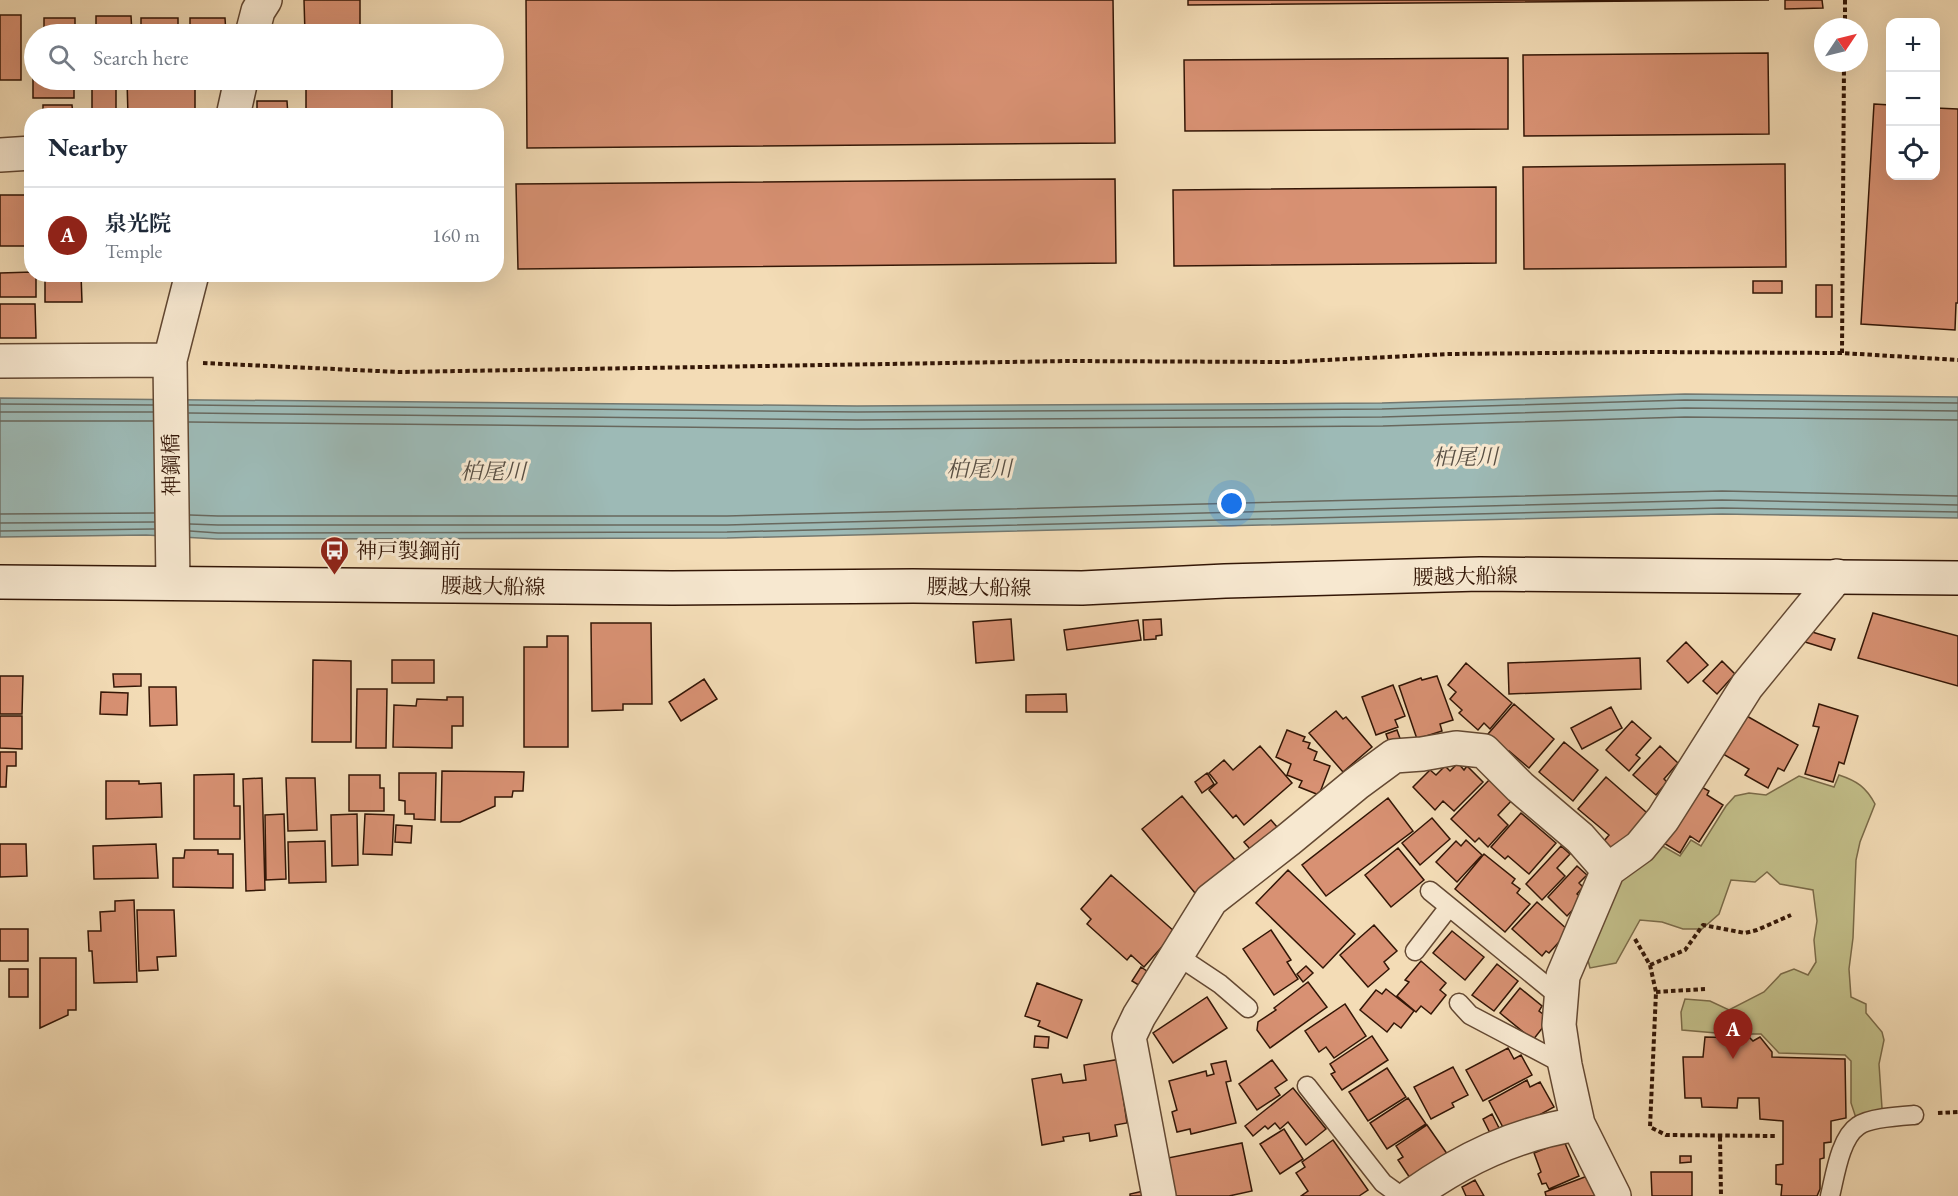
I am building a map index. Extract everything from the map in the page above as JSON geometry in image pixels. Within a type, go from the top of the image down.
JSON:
[{"type":"street","points":[[255,24],[258,11],[265,0]]},
{"type":"street","points":[[235,108],[240,90]]},
{"type":"street","points":[[0,155],[24,154]]},
{"type":"street","name":"神鋼橋","points":[[173,582],[170,370],[190,282]]},
{"type":"street","points":[[0,361],[170,370]]},
{"type":"street","name":"腰越大船線","points":[[0,582],[672,588],[913,586],[1082,588],[1225,581],[1479,574],[1958,578]]},
{"type":"street","points":[[1614,1196],[1578,1124],[1559,1025],[1563,976],[1608,870],[1640,848],[1663,819],[1747,686],[1837,576]]},
{"type":"street","points":[[1159,1196],[1129,1037],[1139,1016],[1211,900],[1394,756],[1456,748],[1484,752],[1520,787],[1580,838],[1608,870]]},
{"type":"street","points":[[1410,1196],[1436,1178],[1511,1140],[1546,1129],[1578,1124]]},
{"type":"lane","points":[[1430,891],[1560,997]]},
{"type":"lane","points":[[1415,951],[1449,907]]},
{"type":"lane","points":[[1178,956],[1220,984],[1248,1008]]},
{"type":"lane","points":[[1459,1003],[1470,1015],[1565,1065]]},
{"type":"lane","points":[[1306,1086],[1383,1183],[1401,1196]]},
{"type":"lane","points":[[1830,1196],[1845,1141],[1858,1125],[1887,1117],[1914,1115]]},
{"type":"path","points":[[1845,0],[1845,18]]},
{"type":"path","points":[[1842,353],[1844,72]]},
{"type":"path","points":[[170,370],[399,372],[999,362],[1285,362],[1450,354],[1649,352],[1842,353],[1958,360]]},
{"type":"path","points":[[1650,965],[1685,950],[1703,925],[1745,933],[1791,915]]},
{"type":"path","points":[[1635,939],[1650,965],[1656,992],[1650,1127],[1665,1135],[1775,1136]]},
{"type":"path","points":[[1656,992],[1705,989]]},
{"type":"path","points":[[1720,1137],[1721,1196]]},
{"type":"shaded area","points":[[1839,775],[1860,785],[1875,804],[1860,842],[1856,860],[1853,938],[1849,969],[1851,997],[1866,1004],[1866,1013],[1882,1032],[1884,1040],[1879,1064],[1882,1108],[1874,1117],[1857,1121],[1851,1103],[1851,1061],[1845,1055],[1779,1053],[1761,1034],[1682,1030],[1681,1012],[1685,999],[1710,1001],[1729,1010],[1764,992],[1781,974],[1794,969],[1808,975],[1816,962],[1814,940],[1817,921],[1813,890],[1780,884],[1767,872],[1755,882],[1731,880],[1719,914],[1702,929],[1683,929],[1662,922],[1640,920],[1616,963],[1590,968],[1584,946],[1616,880],[1659,844],[1680,856],[1691,840],[1701,846],[1726,806],[1735,796],[1749,793],[1766,795],[1799,776],[1834,787]]},
{"type":"water","name":"柏尾川","points":[[1685,394],[1958,397],[1958,518],[1722,514],[727,538],[217,539],[146,535],[0,537],[0,398],[857,406],[1382,403]]},
{"type":"building","points":[[304,0],[360,0],[360,24],[305,24]]},
{"type":"building","points":[[526,0],[1113,0],[1115,143],[527,148]]},
{"type":"building","points":[[1188,0],[1769,0],[1188,5]]},
{"type":"building","points":[[1785,0],[1822,0],[1823,8],[1785,9]]},
{"type":"building","points":[[0,15],[21,15],[21,80],[0,80]]},
{"type":"building","points":[[96,16],[131,16],[131,24],[96,24]]},
{"type":"building","points":[[44,18],[75,18],[75,24],[44,24]]},
{"type":"building","points":[[141,18],[178,18],[178,24],[141,24]]},
{"type":"building","points":[[190,18],[225,18],[225,24],[190,24]]},
{"type":"building","points":[[1768,53],[1769,134],[1524,136],[1523,55]]},
{"type":"building","points":[[1508,58],[1508,129],[1185,131],[1184,60]]},
{"type":"building","points":[[33,90],[74,90],[74,98],[33,98]]},
{"type":"building","points":[[92,90],[116,90],[116,108],[92,108]]},
{"type":"building","points":[[127,90],[195,90],[195,108],[128,108]]},
{"type":"building","points":[[306,90],[392,90],[392,108],[306,108]]},
{"type":"building","points":[[257,101],[287,101],[287,108],[257,108]]},
{"type":"building","points":[[1874,104],[1886,105],[1886,180],[1940,180],[1940,108],[1958,109],[1958,303],[1956,303],[1955,330],[1861,324]]},
{"type":"building","points":[[43,105],[72,105],[72,108],[43,108]]},
{"type":"building","points":[[1785,164],[1786,267],[1524,269],[1523,167]]},
{"type":"building","points":[[1115,179],[1116,263],[518,269],[516,184]]},
{"type":"building","points":[[1496,187],[1496,263],[1174,266],[1173,190]]},
{"type":"building","points":[[0,195],[24,195],[24,246],[0,246]]},
{"type":"building","points":[[24,272],[24,282],[36,282],[36,297],[0,297],[0,273]]},
{"type":"building","points":[[1753,281],[1782,281],[1782,293],[1753,293]]},
{"type":"building","points":[[45,282],[81,282],[82,302],[45,302]]},
{"type":"building","points":[[1816,285],[1832,285],[1832,317],[1816,317]]},
{"type":"building","points":[[0,304],[35,304],[36,338],[0,338]]},
{"type":"building","points":[[1873,613],[1958,636],[1958,686],[1858,658]]},
{"type":"building","points":[[1011,619],[1014,660],[976,663],[973,622]]},
{"type":"building","points":[[1161,619],[1162,635],[1156,636],[1156,639],[1144,640],[1143,620]]},
{"type":"building","points":[[1138,620],[1141,640],[1067,650],[1064,630]]},
{"type":"building","points":[[591,623],[651,623],[652,704],[623,704],[623,710],[592,711]]},
{"type":"building","points":[[1809,631],[1835,639],[1831,650],[1805,642]]},
{"type":"building","points":[[547,636],[568,636],[568,747],[524,747],[524,647],[547,647]]},
{"type":"building","points":[[1686,642],[1708,665],[1688,683],[1667,661]]},
{"type":"building","points":[[1640,658],[1641,689],[1509,694],[1508,663]]},
{"type":"building","points":[[313,660],[351,661],[351,742],[312,742]]},
{"type":"building","points":[[392,660],[434,660],[434,683],[392,683]]},
{"type":"building","points":[[1722,661],[1735,674],[1717,694],[1703,681]]},
{"type":"building","points":[[1466,663],[1512,703],[1490,729],[1484,723],[1478,730],[1459,713],[1462,710],[1450,699],[1456,692],[1448,685]]},
{"type":"building","points":[[113,674],[141,674],[141,686],[114,687]]},
{"type":"building","points":[[0,676],[23,676],[22,714],[0,714]]},
{"type":"building","points":[[1437,676],[1453,720],[1440,724],[1442,731],[1417,739],[1399,686],[1421,678],[1422,680]]},
{"type":"building","points":[[704,679],[717,699],[681,721],[669,702]]},
{"type":"building","points":[[1393,685],[1405,716],[1395,720],[1398,727],[1376,735],[1362,697]]},
{"type":"building","points":[[149,687],[176,687],[177,725],[150,726]]},
{"type":"building","points":[[357,689],[387,689],[386,748],[356,748]]},
{"type":"building","points":[[101,692],[128,693],[127,715],[100,714]]},
{"type":"building","points":[[1066,694],[1067,712],[1026,712],[1026,695]]},
{"type":"building","points":[[447,697],[463,697],[463,726],[452,726],[452,748],[393,747],[394,705],[416,706],[417,699],[447,700]]},
{"type":"building","points":[[1514,704],[1554,739],[1529,768],[1509,751],[1505,755],[1489,742],[1493,738],[1488,734]]},
{"type":"building","points":[[1819,704],[1858,716],[1844,764],[1839,762],[1833,782],[1805,774],[1819,727],[1813,726]]},
{"type":"building","points":[[1611,707],[1622,728],[1582,749],[1571,728]]},
{"type":"building","points":[[1336,711],[1343,719],[1346,717],[1372,747],[1343,772],[1309,733]]},
{"type":"building","points":[[1745,715],[1798,745],[1784,771],[1778,768],[1768,788],[1745,775],[1749,769],[1723,754]]},
{"type":"building","points":[[0,716],[22,716],[22,749],[0,748]]},
{"type":"building","points":[[1632,721],[1651,738],[1636,755],[1640,758],[1629,771],[1606,750]]},
{"type":"building","points":[[1287,730],[1305,737],[1303,741],[1310,743],[1308,748],[1317,752],[1314,760],[1330,766],[1319,795],[1299,787],[1302,781],[1287,775],[1291,764],[1276,757]]},
{"type":"building","points":[[1397,730],[1402,744],[1391,748],[1386,734]]},
{"type":"building","points":[[1564,742],[1598,770],[1573,801],[1539,772]]},
{"type":"building","points":[[1260,746],[1292,783],[1244,825],[1236,815],[1233,818],[1209,790],[1217,783],[1209,773],[1224,760],[1233,770]]},
{"type":"building","points":[[1660,746],[1678,763],[1664,779],[1667,782],[1656,795],[1633,775]]},
{"type":"building","points":[[0,752],[16,752],[16,766],[7,766],[6,787],[0,787]]},
{"type":"building","points":[[1458,763],[1464,770],[1467,766],[1483,782],[1454,811],[1443,801],[1435,810],[1413,787],[1430,770],[1436,775],[1445,766],[1450,771]]},
{"type":"building","points":[[442,771],[524,772],[523,791],[513,791],[512,797],[495,797],[495,806],[460,822],[441,822]]},
{"type":"building","points":[[399,773],[436,773],[435,820],[414,819],[414,814],[405,814],[405,801],[399,800]]},
{"type":"building","points":[[1207,773],[1214,784],[1202,793],[1195,782]]},
{"type":"building","points":[[234,774],[234,806],[240,806],[240,839],[194,839],[194,775]]},
{"type":"building","points":[[349,775],[380,775],[380,788],[384,788],[384,811],[349,811]]},
{"type":"building","points":[[1492,777],[1514,798],[1498,815],[1508,825],[1488,847],[1479,838],[1475,842],[1451,819]]},
{"type":"building","points":[[1606,777],[1654,819],[1616,852],[1604,841],[1609,835],[1578,809]]},
{"type":"building","points":[[262,778],[265,890],[246,891],[243,779]]},
{"type":"building","points":[[286,778],[315,778],[317,830],[288,831]]},
{"type":"building","points":[[106,781],[161,783],[162,817],[106,819]]},
{"type":"building","points":[[1698,785],[1709,791],[1707,795],[1723,805],[1699,842],[1690,836],[1680,853],[1662,842]]},
{"type":"building","points":[[1182,796],[1235,860],[1195,893],[1142,829]]},
{"type":"building","points":[[1388,798],[1413,831],[1326,896],[1302,865]]},
{"type":"building","points":[[1521,813],[1556,843],[1529,874],[1508,856],[1505,859],[1491,847]]},
{"type":"building","points":[[284,814],[286,879],[266,880],[265,815]]},
{"type":"building","points":[[357,814],[358,865],[332,866],[331,815]]},
{"type":"building","points":[[365,814],[394,815],[392,855],[363,854]]},
{"type":"building","points":[[1432,818],[1450,839],[1420,865],[1402,843]]},
{"type":"building","points":[[1271,820],[1283,834],[1256,856],[1244,842]]},
{"type":"building","points":[[396,825],[412,826],[411,843],[395,842]]},
{"type":"building","points":[[1466,840],[1482,855],[1457,882],[1436,862],[1456,841],[1461,846]]},
{"type":"building","points":[[325,841],[326,882],[289,883],[288,842]]},
{"type":"building","points":[[0,844],[26,844],[27,876],[0,877]]},
{"type":"building","points":[[156,844],[158,878],[94,879],[93,846]]},
{"type":"building","points":[[1561,846],[1570,854],[1557,868],[1565,876],[1542,900],[1526,884]]},
{"type":"building","points":[[1398,848],[1424,880],[1391,907],[1365,875]]},
{"type":"building","points":[[185,850],[218,850],[218,854],[233,854],[233,888],[173,887],[173,858],[184,858]]},
{"type":"building","points":[[1484,854],[1515,879],[1512,883],[1520,889],[1517,893],[1530,904],[1505,932],[1455,889]]},
{"type":"building","points":[[1577,866],[1587,875],[1579,883],[1583,887],[1577,894],[1583,899],[1567,916],[1548,897]]},
{"type":"building","points":[[1288,870],[1355,934],[1323,968],[1256,903]]},
{"type":"building","points":[[1111,875],[1175,932],[1144,967],[1131,955],[1127,960],[1087,924],[1091,919],[1081,909]]},
{"type":"building","points":[[134,900],[137,982],[94,983],[88,931],[101,931],[100,912],[115,911],[115,901]]},
{"type":"building","points":[[1537,902],[1569,931],[1549,953],[1546,951],[1542,956],[1512,929]]},
{"type":"building","points":[[137,910],[174,910],[176,956],[157,957],[158,970],[139,971]]},
{"type":"building","points":[[1374,925],[1397,951],[1384,962],[1389,969],[1368,987],[1340,955]]},
{"type":"building","points":[[0,929],[28,929],[28,961],[0,961]]},
{"type":"building","points":[[1271,930],[1291,960],[1287,962],[1298,979],[1274,995],[1243,949]]},
{"type":"building","points":[[1452,931],[1484,957],[1465,980],[1433,953]]},
{"type":"building","points":[[40,958],[76,958],[76,1010],[68,1010],[68,1015],[40,1028]]},
{"type":"building","points":[[1421,961],[1446,983],[1440,990],[1446,995],[1431,1014],[1421,1006],[1416,1012],[1397,996],[1409,982],[1405,980]]},
{"type":"building","points":[[1497,964],[1518,981],[1494,1011],[1472,995]]},
{"type":"building","points":[[1306,966],[1313,973],[1303,982],[1297,974]]},
{"type":"building","points":[[1141,967],[1154,976],[1145,989],[1132,981]]},
{"type":"building","points":[[9,969],[28,969],[28,997],[9,997]]},
{"type":"building","points":[[1308,982],[1327,1007],[1270,1048],[1257,1030],[1258,1022],[1276,1010],[1274,1008]]},
{"type":"building","points":[[1037,983],[1082,1000],[1067,1038],[1038,1026],[1040,1021],[1025,1016]]},
{"type":"building","points":[[1520,988],[1542,1006],[1539,1011],[1547,1017],[1547,1022],[1533,1040],[1500,1013]]},
{"type":"building","points":[[1386,989],[1414,1011],[1401,1028],[1394,1023],[1387,1032],[1360,1010],[1376,990],[1382,994]]},
{"type":"building","points":[[1207,997],[1227,1028],[1173,1063],[1153,1033]]},
{"type":"building","points":[[1345,1004],[1366,1036],[1334,1058],[1326,1047],[1319,1052],[1305,1031]]},
{"type":"building","points":[[1035,1036],[1049,1037],[1048,1048],[1034,1047]]},
{"type":"building","points":[[1372,1036],[1388,1060],[1342,1090],[1331,1074],[1335,1072],[1330,1064]]},
{"type":"building","points":[[1705,1037],[1739,1038],[1740,1044],[1749,1037],[1753,1041],[1760,1037],[1772,1052],[1772,1057],[1845,1059],[1846,1118],[1831,1121],[1831,1142],[1824,1143],[1824,1158],[1820,1159],[1820,1189],[1817,1196],[1781,1196],[1782,1185],[1776,1184],[1776,1165],[1783,1164],[1783,1121],[1760,1119],[1759,1098],[1738,1098],[1737,1108],[1702,1107],[1701,1098],[1685,1098],[1683,1057],[1703,1057]]},
{"type":"building","points":[[1508,1048],[1514,1059],[1521,1055],[1532,1075],[1483,1101],[1466,1070]]},
{"type":"building","points":[[1121,1059],[1120,1076],[1127,1123],[1115,1125],[1117,1136],[1090,1141],[1089,1133],[1063,1137],[1064,1141],[1042,1145],[1032,1079],[1061,1074],[1063,1083],[1086,1080],[1084,1065]]},
{"type":"building","points":[[1272,1060],[1287,1080],[1275,1088],[1280,1095],[1257,1110],[1239,1084]]},
{"type":"building","points":[[1226,1061],[1231,1081],[1226,1082],[1236,1123],[1191,1134],[1190,1129],[1177,1132],[1172,1112],[1177,1110],[1169,1081],[1206,1071],[1207,1076],[1214,1074],[1211,1064]]},
{"type":"building","points":[[1453,1067],[1468,1095],[1452,1103],[1454,1107],[1431,1119],[1414,1087]]},
{"type":"building","points":[[1387,1068],[1406,1097],[1368,1121],[1349,1092]]},
{"type":"building","points":[[1527,1080],[1530,1087],[1540,1082],[1554,1107],[1506,1133],[1489,1101]]},
{"type":"building","points":[[1293,1088],[1326,1129],[1306,1145],[1288,1122],[1280,1129],[1275,1123],[1268,1129],[1265,1126],[1253,1136],[1245,1126]]},
{"type":"building","points":[[1408,1098],[1426,1124],[1387,1149],[1370,1123]]},
{"type":"building","points":[[1492,1114],[1500,1130],[1491,1135],[1483,1119]]},
{"type":"building","points":[[1427,1125],[1450,1158],[1410,1178],[1398,1160],[1403,1157],[1396,1146]]},
{"type":"building","points":[[1284,1129],[1303,1159],[1280,1174],[1260,1144]]},
{"type":"building","points":[[1333,1140],[1368,1190],[1359,1196],[1301,1196],[1308,1191],[1296,1173],[1305,1167],[1302,1162]]},
{"type":"building","points":[[1564,1141],[1579,1176],[1549,1189],[1546,1183],[1542,1184],[1538,1174],[1541,1172],[1534,1153]]},
{"type":"building","points":[[1242,1143],[1252,1191],[1229,1196],[1171,1196],[1163,1159]]},
{"type":"building","points":[[1680,1156],[1691,1156],[1691,1162],[1680,1163]]},
{"type":"building","points":[[1651,1172],[1692,1172],[1692,1196],[1652,1196]]},
{"type":"building","points":[[1590,1175],[1598,1196],[1546,1196],[1545,1192]]},
{"type":"building","points":[[1475,1180],[1484,1196],[1466,1196],[1462,1187]]},
{"type":"building","points":[[1148,1190],[1149,1196],[1130,1196],[1130,1194]]},
{"type":"place","name":"神戸製鋼前","points":[[335,576]]},
{"type":"place","name":"泉光院","points":[[1733,1059]]}]
